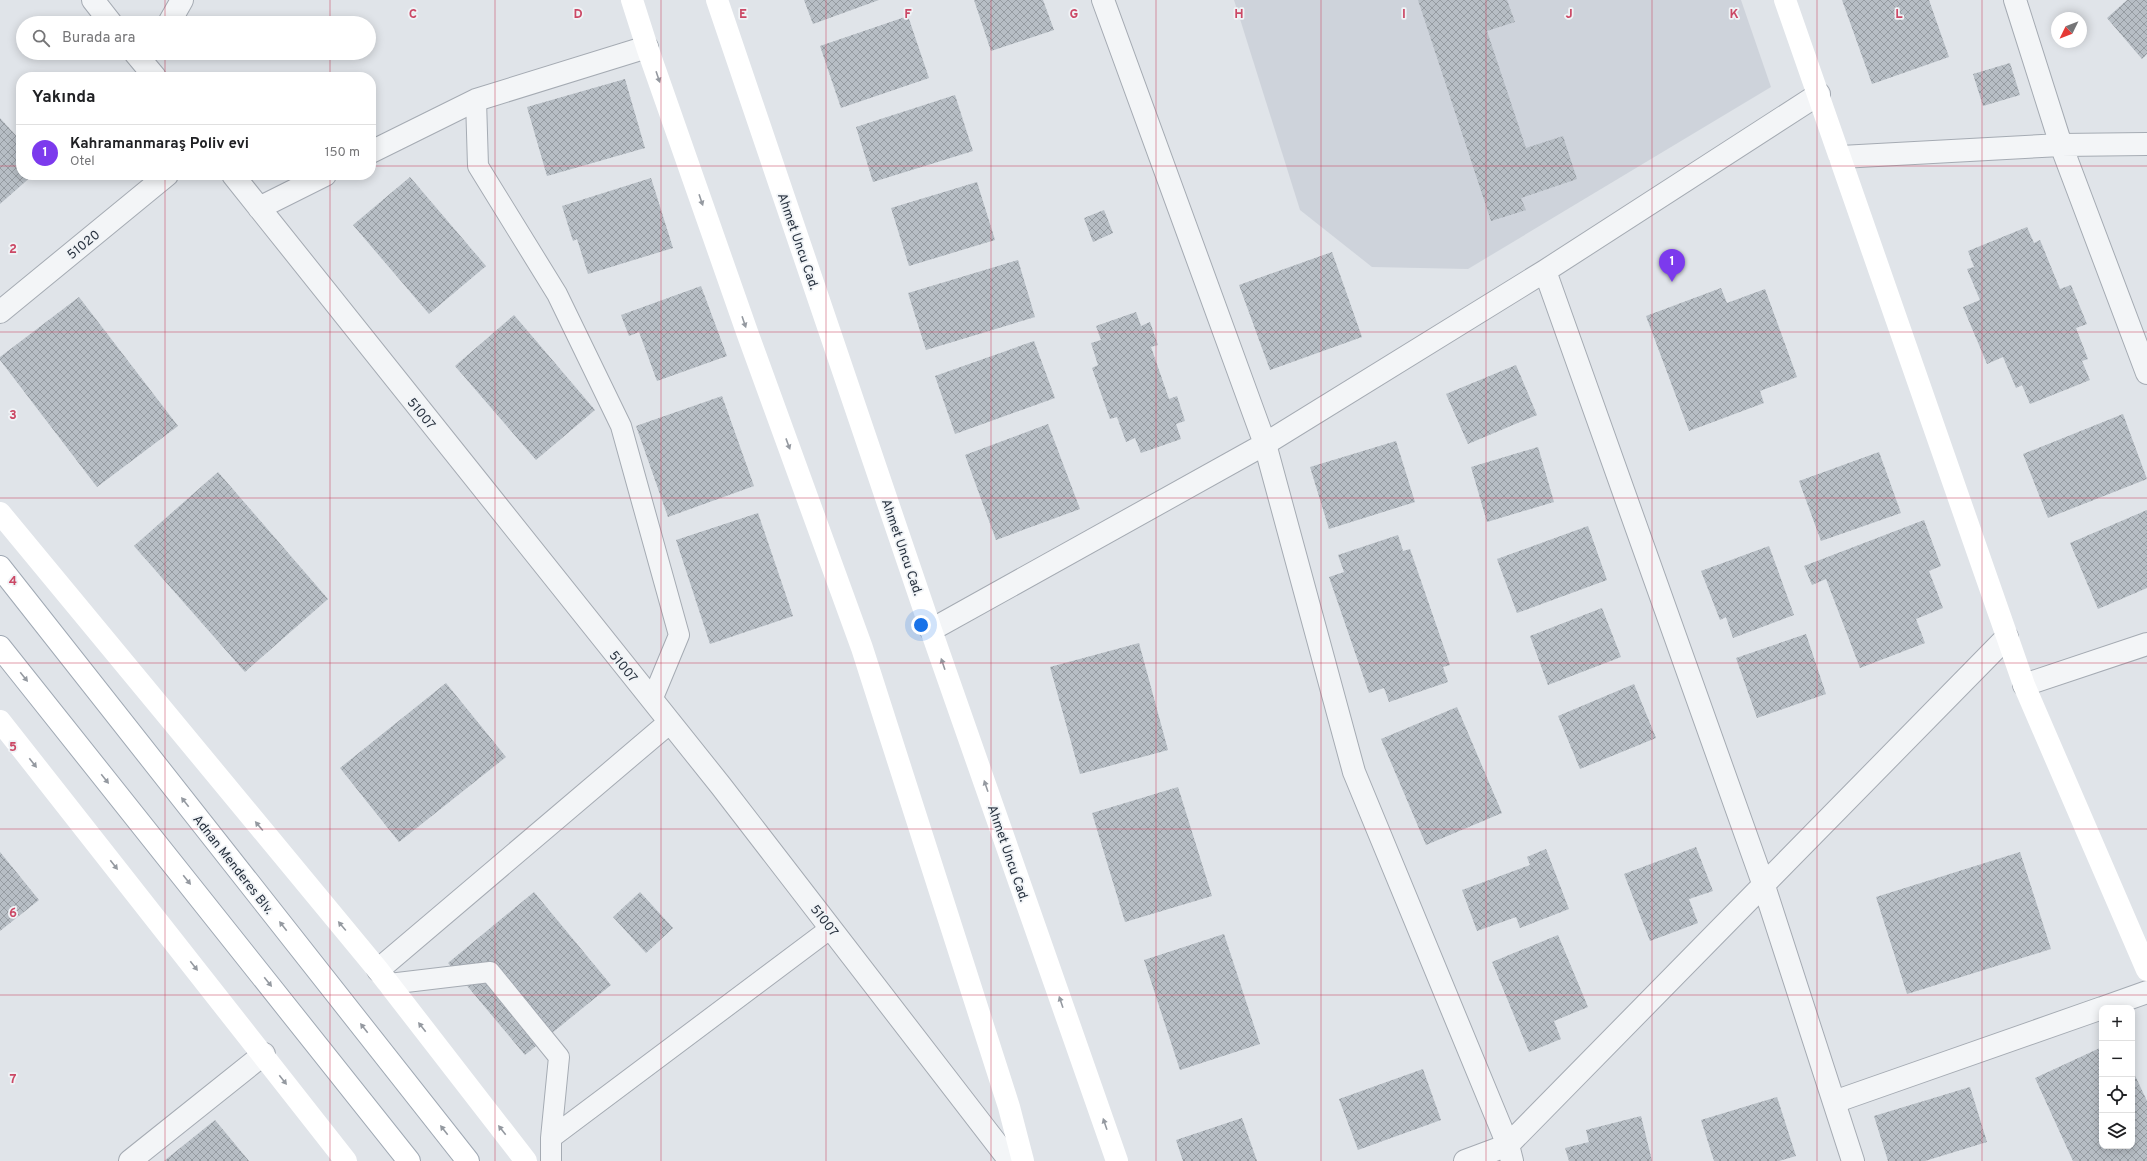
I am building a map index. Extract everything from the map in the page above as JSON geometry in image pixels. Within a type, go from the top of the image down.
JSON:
[{"type":"main road","points":[[632,0],[744,324],[862,648],[1009,1107],[1023,1161]]},
{"type":"main road","name":"Ahmet Uncu Cad.","points":[[717,0],[931,630],[1117,1161]]},
{"type":"main road","points":[[1785,0],[2024,685],[2147,970]]},
{"type":"main road","points":[[0,513],[383,977],[526,1161]]},
{"type":"main road","name":"Adnan Menderes Blv.","points":[[0,567],[468,1161]]},
{"type":"main road","points":[[0,647],[409,1161]]},
{"type":"main road","points":[[0,721],[264,1054],[346,1161]]},
{"type":"street","points":[[93,0],[106,16]]},
{"type":"street","points":[[173,16],[182,0]]},
{"type":"street","points":[[1103,0],[1265,444],[1354,772],[1510,1153]]},
{"type":"street","points":[[2015,0],[2061,145],[2147,373]]},
{"type":"street","points":[[376,150],[476,100],[647,46]]},
{"type":"street","points":[[931,630],[1265,444],[1545,271],[1819,94]]},
{"type":"street","points":[[1841,157],[2061,145],[2147,144]]},
{"type":"street","name":"51020","points":[[0,312],[161,180]]},
{"type":"street","name":"51007","points":[[237,180],[670,722],[1010,1161]]},
{"type":"street","points":[[259,208],[315,180]]},
{"type":"street","points":[[1545,271],[1763,883],[1853,1161]]},
{"type":"street","points":[[1465,1161],[1510,1153],[1763,883],[2007,637]]},
{"type":"street","points":[[2024,685],[2147,644]]},
{"type":"street","points":[[383,977],[670,722]]},
{"type":"street","points":[[2110,1005],[2147,992]]},
{"type":"street","points":[[1834,1102],[2099,1009]]},
{"type":"street","points":[[130,1161],[264,1054]]},
{"type":"lane","points":[[476,100],[478,166],[557,294],[621,426],[679,636],[652,700]]},
{"type":"lane","points":[[550,1138],[831,928]]},
{"type":"lane","points":[[383,977],[490,972],[559,1057],[550,1138],[551,1161]]},
{"type":"shaded area","points":[[1234,0],[1741,0],[1771,87],[1468,269],[1372,267],[1300,210]]},
{"type":"building","points":[[804,0],[879,0],[813,24]]},
{"type":"building","points":[[974,0],[1043,0],[1054,30],[991,51]]},
{"type":"building","points":[[1418,0],[1507,0],[1515,22],[1487,31],[1526,148],[1563,136],[1577,179],[1521,198],[1526,210],[1491,221]]},
{"type":"building","points":[[1842,0],[1929,0],[1949,57],[1872,84]]},
{"type":"building","points":[[2127,0],[2147,0],[2147,54],[2142,59],[2107,18]]},
{"type":"building","points":[[908,16],[929,78],[841,108],[820,46]]},
{"type":"building","points":[[2010,63],[2020,95],[1983,106],[1973,74]]},
{"type":"building","points":[[625,79],[645,148],[547,176],[527,107]]},
{"type":"building","points":[[955,95],[973,151],[873,182],[856,127]]},
{"type":"building","points":[[0,118],[16,136],[16,180],[27,180],[0,204]]},
{"type":"building","points":[[410,177],[486,266],[429,314],[353,225]]},
{"type":"building","points":[[651,178],[673,248],[588,274],[577,239],[573,241],[562,206]]},
{"type":"building","points":[[977,182],[995,240],[909,266],[891,208]]},
{"type":"building","points":[[1104,210],[1113,233],[1093,242],[1084,218]]},
{"type":"building","points":[[2027,227],[2034,243],[2040,240],[2060,289],[2071,285],[2087,324],[2076,328],[2088,359],[2082,361],[2090,380],[2030,404],[2022,385],[2016,388],[2003,357],[1987,364],[1963,307],[1980,300],[1967,269],[1974,267],[1968,251]]},
{"type":"building","points":[[1332,252],[1362,337],[1270,370],[1239,285]]},
{"type":"building","points":[[1018,260],[1035,317],[926,350],[908,293]]},
{"type":"building","points":[[701,286],[727,356],[657,381],[639,332],[629,336],[621,315]]},
{"type":"building","points":[[1721,288],[1727,303],[1765,289],[1797,377],[1760,391],[1764,403],[1689,431],[1646,316]]},
{"type":"building","points":[[79,297],[178,426],[97,487],[0,360],[0,357]]},
{"type":"building","points":[[1136,312],[1141,326],[1150,322],[1158,345],[1151,347],[1169,399],[1177,396],[1185,421],[1176,424],[1181,439],[1141,453],[1135,438],[1126,442],[1117,417],[1110,419],[1092,368],[1098,365],[1091,343],[1101,340],[1096,326]]},
{"type":"building","points":[[514,315],[595,410],[536,460],[455,366]]},
{"type":"building","points":[[1034,341],[1055,398],[955,434],[935,376]]},
{"type":"building","points":[[1516,365],[1537,415],[1468,444],[1446,394]]},
{"type":"building","points":[[722,396],[754,486],[668,517],[636,426]]},
{"type":"building","points":[[2123,414],[2147,479],[2048,518],[2023,454]]},
{"type":"building","points":[[1048,424],[1080,509],[996,540],[965,455]]},
{"type":"building","points":[[1396,441],[1415,502],[1329,529],[1310,467]]},
{"type":"building","points":[[1538,447],[1554,502],[1487,522],[1471,467]]},
{"type":"building","points":[[1879,452],[1901,513],[1821,541],[1799,481]]},
{"type":"building","points":[[218,472],[328,599],[245,672],[134,546]]},
{"type":"building","points":[[2147,510],[2147,588],[2098,609],[2070,543]]},
{"type":"building","points":[[758,513],[793,616],[710,644],[676,540]]},
{"type":"building","points":[[1924,520],[1941,566],[1929,571],[1943,608],[1916,619],[1925,643],[1860,668],[1826,579],[1812,585],[1804,566]]},
{"type":"building","points":[[1588,526],[1607,580],[1517,613],[1497,559]]},
{"type":"building","points":[[1398,535],[1403,551],[1410,549],[1450,665],[1443,667],[1448,682],[1389,702],[1384,688],[1369,693],[1329,577],[1344,572],[1338,555]]},
{"type":"building","points":[[1769,546],[1794,615],[1733,638],[1726,617],[1720,620],[1701,571]]},
{"type":"building","points":[[1602,608],[1621,657],[1548,685],[1530,636]]},
{"type":"building","points":[[1806,634],[1826,694],[1757,718],[1736,658]]},
{"type":"building","points":[[1139,643],[1168,750],[1080,774],[1050,667]]},
{"type":"building","points":[[446,683],[506,757],[399,842],[340,768]]},
{"type":"building","points":[[1634,684],[1656,738],[1580,769],[1558,716]]},
{"type":"building","points":[[1457,707],[1502,813],[1426,845],[1381,739]]},
{"type":"building","points":[[1178,787],[1212,896],[1125,922],[1092,813]]},
{"type":"building","points":[[1696,847],[1713,891],[1689,899],[1698,923],[1650,941],[1624,874]]},
{"type":"building","points":[[1546,849],[1569,909],[1520,928],[1516,917],[1477,931],[1462,890],[1530,865],[1527,857]]},
{"type":"building","points":[[0,852],[39,900],[0,931]]},
{"type":"building","points":[[2020,852],[2051,949],[1907,994],[1876,897]]},
{"type":"building","points":[[534,892],[611,985],[525,1055],[448,963]]},
{"type":"building","points":[[640,892],[673,928],[646,953],[613,917]]},
{"type":"building","points":[[1224,934],[1260,1044],[1180,1070],[1144,960]]},
{"type":"building","points":[[1558,935],[1588,1007],[1554,1021],[1561,1039],[1529,1052],[1492,962]]},
{"type":"building","points":[[2099,1048],[2099,1149],[2135,1149],[2135,1075],[2147,1101],[2147,1161],[2073,1161],[2035,1078]]},
{"type":"building","points":[[1423,1069],[1441,1120],[1358,1150],[1339,1099]]},
{"type":"building","points":[[1970,1087],[1987,1142],[1925,1161],[1888,1161],[1874,1116]]},
{"type":"building","points":[[1777,1097],[1796,1156],[1779,1161],[1714,1161],[1701,1120]]},
{"type":"building","points":[[1641,1116],[1652,1161],[1569,1161],[1565,1148],[1589,1142],[1586,1130]]},
{"type":"building","points":[[1242,1118],[1257,1161],[1183,1161],[1176,1140]]},
{"type":"building","points":[[215,1120],[249,1161],[164,1161]]},
{"type":"place","name":"Kahramanmaraş Poliv evi","points":[[1672,282]]}]
